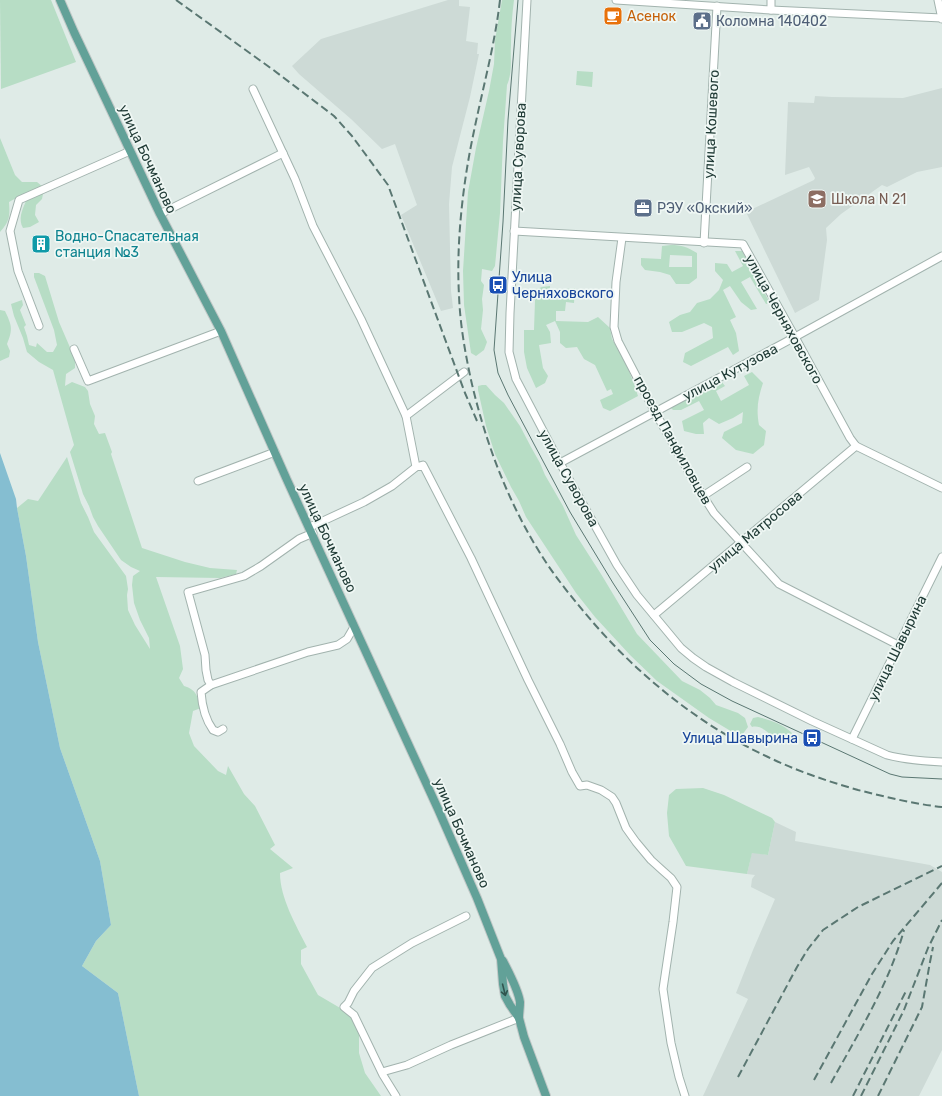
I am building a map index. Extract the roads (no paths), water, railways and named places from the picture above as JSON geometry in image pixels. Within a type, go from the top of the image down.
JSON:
[{"type":"main road","name":"улица Бочманово","points":[[60,0],[160,214],[221,331],[354,627],[438,809],[502,959],[503,989],[510,1005],[519,1018],[524,1037],[546,1096]]},
{"type":"main road","points":[[502,959],[519,998],[519,1018]]},
{"type":"street","name":"улица Суворова","points":[[527,0],[509,352],[516,379],[560,463],[617,565],[637,594],[680,648],[706,667],[763,697],[887,755],[900,758],[942,762]]},
{"type":"street","points":[[616,0],[771,10],[942,18],[938,0]]},
{"type":"street","points":[[771,0],[771,10]]},
{"type":"street","name":"улица Кошевого","points":[[704,243],[717,6]]},
{"type":"street","points":[[253,89],[296,179],[314,226],[361,319],[406,416],[416,467]]},
{"type":"street","points":[[39,326],[18,271],[10,231],[19,200],[130,151]]},
{"type":"street","points":[[160,214],[283,153]]},
{"type":"street","name":"улица Черняховского","points":[[514,231],[704,243],[743,244],[850,438],[856,446]]},
{"type":"street","name":"проезд Панфиловцев","points":[[622,238],[616,282],[614,327],[618,340],[655,412],[703,496],[714,512],[779,584],[898,645]]},
{"type":"street","name":"улица Кутузова","points":[[560,463],[942,256]]},
{"type":"street","points":[[74,349],[88,381],[221,331]]},
{"type":"street","points":[[406,416],[464,372]]},
{"type":"street","points":[[856,446],[942,488]]},
{"type":"street","name":"улица Матросова","points":[[654,615],[856,446]]},
{"type":"street","points":[[198,481],[275,452]]},
{"type":"street","points":[[211,685],[208,680],[205,655],[188,592],[244,576],[261,566],[311,530],[392,486],[416,467],[423,465],[471,558],[580,786],[587,785],[601,790],[612,797],[626,828],[636,842],[671,878],[677,887],[663,989],[673,1050],[685,1096]]},
{"type":"street","points":[[703,496],[747,467]]},
{"type":"street","name":"улица Шавырина","points":[[852,739],[942,557]]},
{"type":"street","points":[[223,729],[218,732],[213,730],[209,724],[202,705],[201,692],[211,685],[308,652],[338,645],[347,639],[354,627]]},
{"type":"street","points":[[396,1096],[382,1072],[354,1014],[344,1007],[348,1003],[354,991],[372,968],[412,943],[466,916]]},
{"type":"street","points":[[382,1072],[407,1064],[519,1018]]},
{"type":"water","points":[[0,453],[16,499],[26,556],[38,642],[60,748],[100,861],[111,925],[96,941],[82,966],[118,993],[139,1096],[0,1096]]},
{"type":"tram line","points":[[518,0],[508,120],[503,222],[494,350],[498,373],[508,395],[570,512],[650,640],[674,664],[701,684],[732,701],[890,774],[902,777],[942,779]]},
{"type":"railway","points":[[176,0],[334,116],[352,136],[388,185],[465,393],[477,421]]},
{"type":"railway","points":[[500,0],[492,49],[470,151],[461,213],[458,275],[462,327],[471,380],[477,403],[498,470],[528,533],[556,576],[579,606],[624,656],[668,695],[716,729],[768,757],[790,767],[824,779],[890,798],[942,807]]},
{"type":"railway","points":[[738,1077],[797,967],[808,949],[823,930],[858,907],[942,866]]},
{"type":"railway","points":[[814,1080],[872,974],[893,941],[942,883]]},
{"type":"railway","points":[[861,1096],[904,1010],[928,948],[942,920]]},
{"type":"railway","points":[[831,1083],[872,1008],[890,970],[904,930]]},
{"type":"railway","points":[[878,1096],[922,1007],[933,947]]},
{"type":"railway","points":[[853,1096],[906,991]]},
{"type":"place","name":"Асенок","points":[[613,16]]},
{"type":"place","name":"Коломна 140402","points":[[702,21]]},
{"type":"place","name":"Школа N 21","points":[[817,199]]},
{"type":"place","name":"РЭУ «Окский»","points":[[643,208]]},
{"type":"place","name":"Водно-Спасательная станция №3","points":[[41,244]]},
{"type":"place","name":"Улица Черняховского","points":[[498,285]]},
{"type":"place","name":"Улица Шавырина","points":[[812,738]]}]
